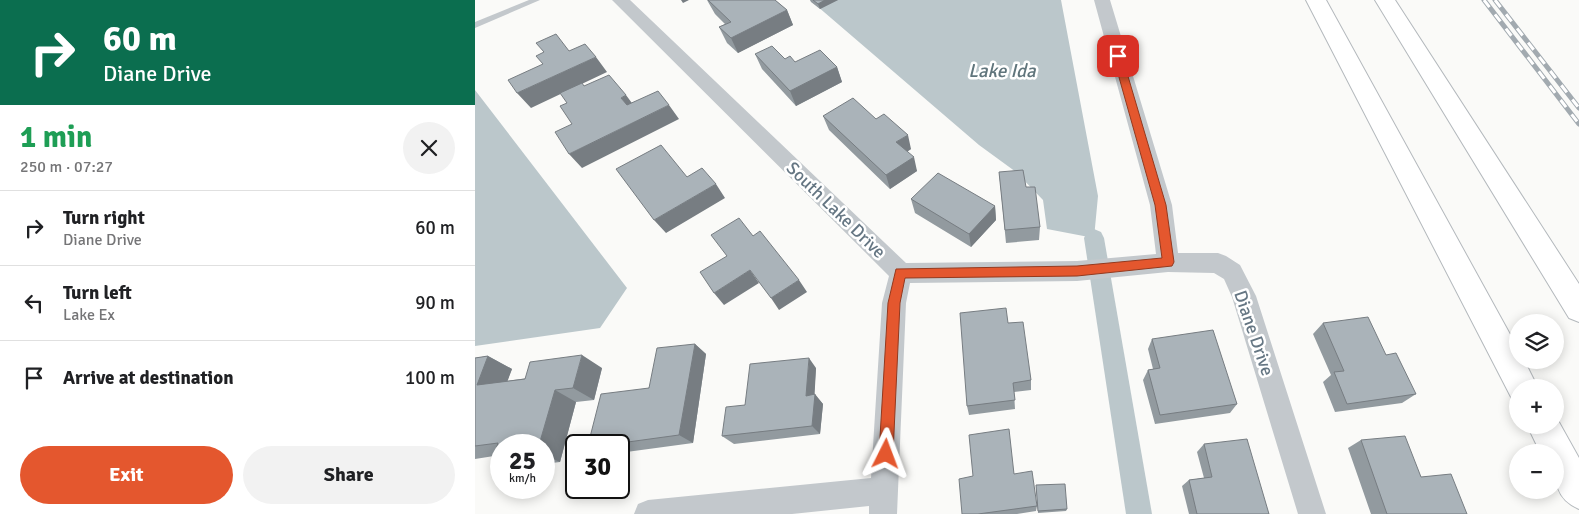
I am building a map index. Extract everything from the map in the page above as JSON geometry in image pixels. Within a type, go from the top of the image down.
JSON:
[{"type":"highway","points":[[1316,0],[1518,379]]},
{"type":"highway","points":[[1385,0],[1579,309]]},
{"type":"highway","points":[[1548,434],[1579,492]]},
{"type":"street","name":"South Lake Drive","points":[[620,0],[901,273],[894,303],[883,503]]},
{"type":"street","points":[[1102,0],[1161,205],[1168,262]]},
{"type":"street","name":"Diane Drive","points":[[901,273],[1077,271],[1168,262],[1218,263],[1232,272],[1244,296],[1312,514]]},
{"type":"street","points":[[648,514],[883,503]]},
{"type":"lane","points":[[475,25],[536,0]]},
{"type":"water","name":"Lake Ida","points":[[810,0],[1061,0],[1098,196],[1094,238],[1047,229],[1043,200],[1016,172],[979,145]]},
{"type":"water","points":[[475,90],[627,288],[600,328],[475,346]]},
{"type":"building","points":[[708,0],[775,0],[787,10],[731,38],[719,27],[731,22]]},
{"type":"building","points":[[813,0],[825,0],[818,4]]},
{"type":"building","points":[[556,34],[569,51],[585,44],[596,57],[517,93],[508,80],[543,64],[536,56],[544,52],[536,43]]},
{"type":"building","points":[[772,46],[785,59],[790,56],[795,62],[820,50],[837,67],[790,91],[755,54]]},
{"type":"building","points":[[609,75],[626,95],[621,98],[627,105],[658,91],[669,105],[569,154],[555,132],[572,124],[560,106],[567,103],[560,93],[582,83],[584,86]]},
{"type":"building","points":[[853,98],[876,119],[884,114],[908,135],[896,142],[914,157],[886,175],[823,116]]},
{"type":"building","points":[[661,145],[687,177],[702,168],[716,184],[654,220],[616,169]]},
{"type":"building","points":[[1023,170],[1026,187],[1035,187],[1040,227],[1005,230],[999,172]]},
{"type":"building","points":[[938,173],[995,206],[969,234],[911,199]]},
{"type":"building","points":[[739,218],[753,236],[760,231],[799,280],[771,298],[750,270],[714,293],[700,272],[727,256],[711,235]]},
{"type":"building","points":[[1006,308],[1008,323],[1023,322],[1031,380],[1013,383],[1015,400],[967,406],[960,313]]},
{"type":"building","points":[[1368,317],[1386,355],[1396,353],[1416,394],[1347,404],[1334,372],[1344,371],[1323,323]]},
{"type":"building","points":[[1213,330],[1237,404],[1160,415],[1148,370],[1160,368],[1152,339]]},
{"type":"building","points":[[695,344],[679,435],[630,442],[630,434],[591,434],[601,394],[649,388],[657,348]]},
{"type":"building","points":[[582,355],[573,388],[555,390],[542,434],[490,434],[490,444],[475,446],[475,358],[488,356],[477,385],[525,379],[530,362]]},
{"type":"building","points":[[809,358],[806,396],[815,394],[812,426],[722,436],[726,407],[745,405],[750,364]]},
{"type":"building","points":[[1009,429],[1014,474],[1032,471],[1037,506],[978,514],[962,514],[959,479],[973,476],[969,435]]},
{"type":"building","points":[[1405,436],[1421,477],[1451,474],[1467,514],[1387,514],[1361,440]]},
{"type":"building","points":[[1247,439],[1269,514],[1197,514],[1189,480],[1212,477],[1204,444]]},
{"type":"building","points":[[1065,484],[1067,509],[1038,511],[1036,485]]},
{"type":"waterway","points":[[1094,238],[1139,514]]},
{"type":"railway","points":[[1484,0],[1579,124]]},
{"type":"railway","points":[[1495,0],[1579,108]]},
{"type":"route","points":[[886,454],[894,303],[901,273],[1077,271],[1168,262],[1161,205],[1118,56]]}]
